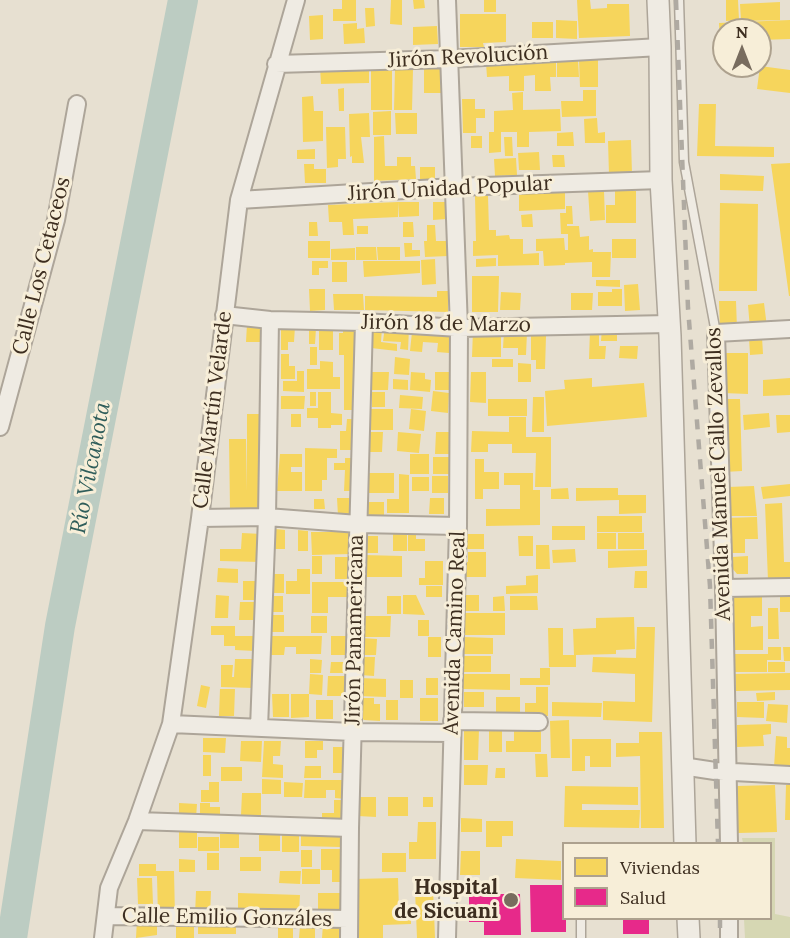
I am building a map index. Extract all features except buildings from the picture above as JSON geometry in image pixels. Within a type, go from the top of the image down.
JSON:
[{"type":"street","name":"Calle Martín Velarde","points":[[103,938],[109,888],[137,821],[171,724],[200,518],[239,200],[296,0]]},
{"type":"street","name":"Avenida Camino Real","points":[[447,0],[459,328],[458,526],[447,938]]},
{"type":"street","points":[[658,0],[661,180],[669,324],[685,842]]},
{"type":"street","name":"Jirón Revolución","points":[[276,64],[449,59],[660,47]]},
{"type":"street","name":"Calle Los Cetaceos","points":[[0,427],[56,220],[77,104]]},
{"type":"street","name":"Jirón Unidad Popular","points":[[239,200],[454,187],[661,180]]},
{"type":"street","name":"Jirón 18 de Marzo","points":[[224,315],[270,320],[364,322],[459,328],[669,324]]},
{"type":"street","points":[[259,728],[267,518],[270,320]]},
{"type":"street","name":"Jirón Panamericana","points":[[349,938],[364,322]]},
{"type":"street","points":[[716,333],[790,329]]},
{"type":"street","name":"Avenida Manuel Callo Zevallos","points":[[716,333],[729,842]]},
{"type":"street","points":[[200,518],[267,518],[358,524],[458,526]]},
{"type":"street","points":[[724,588],[790,587]]},
{"type":"street","points":[[171,724],[353,732],[538,722]]},
{"type":"street","points":[[682,766],[729,772],[790,775]]},
{"type":"street","points":[[137,821],[350,828]]},
{"type":"street","name":"Calle Emilio Gonzáles","points":[[106,916],[349,919]]},
{"type":"street","points":[[688,920],[689,938]]},
{"type":"street","points":[[729,920],[729,938]]},
{"type":"lane","name":"Avenida Manuel Callo Zevallos","points":[[679,0],[684,162],[716,333]]},
{"type":"lane","points":[[581,920],[581,938]]},
{"type":"green space","points":[[742,838],[775,838],[775,914],[790,917],[790,938],[745,938],[744,920],[772,920],[772,842],[743,842]]},
{"type":"waterway","name":"Río Vilcanota","points":[[12,938],[60,626],[183,0]]},
{"type":"railway","points":[[676,0],[688,308],[710,586],[718,842]]},
{"type":"railway","points":[[720,920],[720,938]]},
{"type":"place","name":"Hospital de Sicuani","points":[[511,900]]}]
